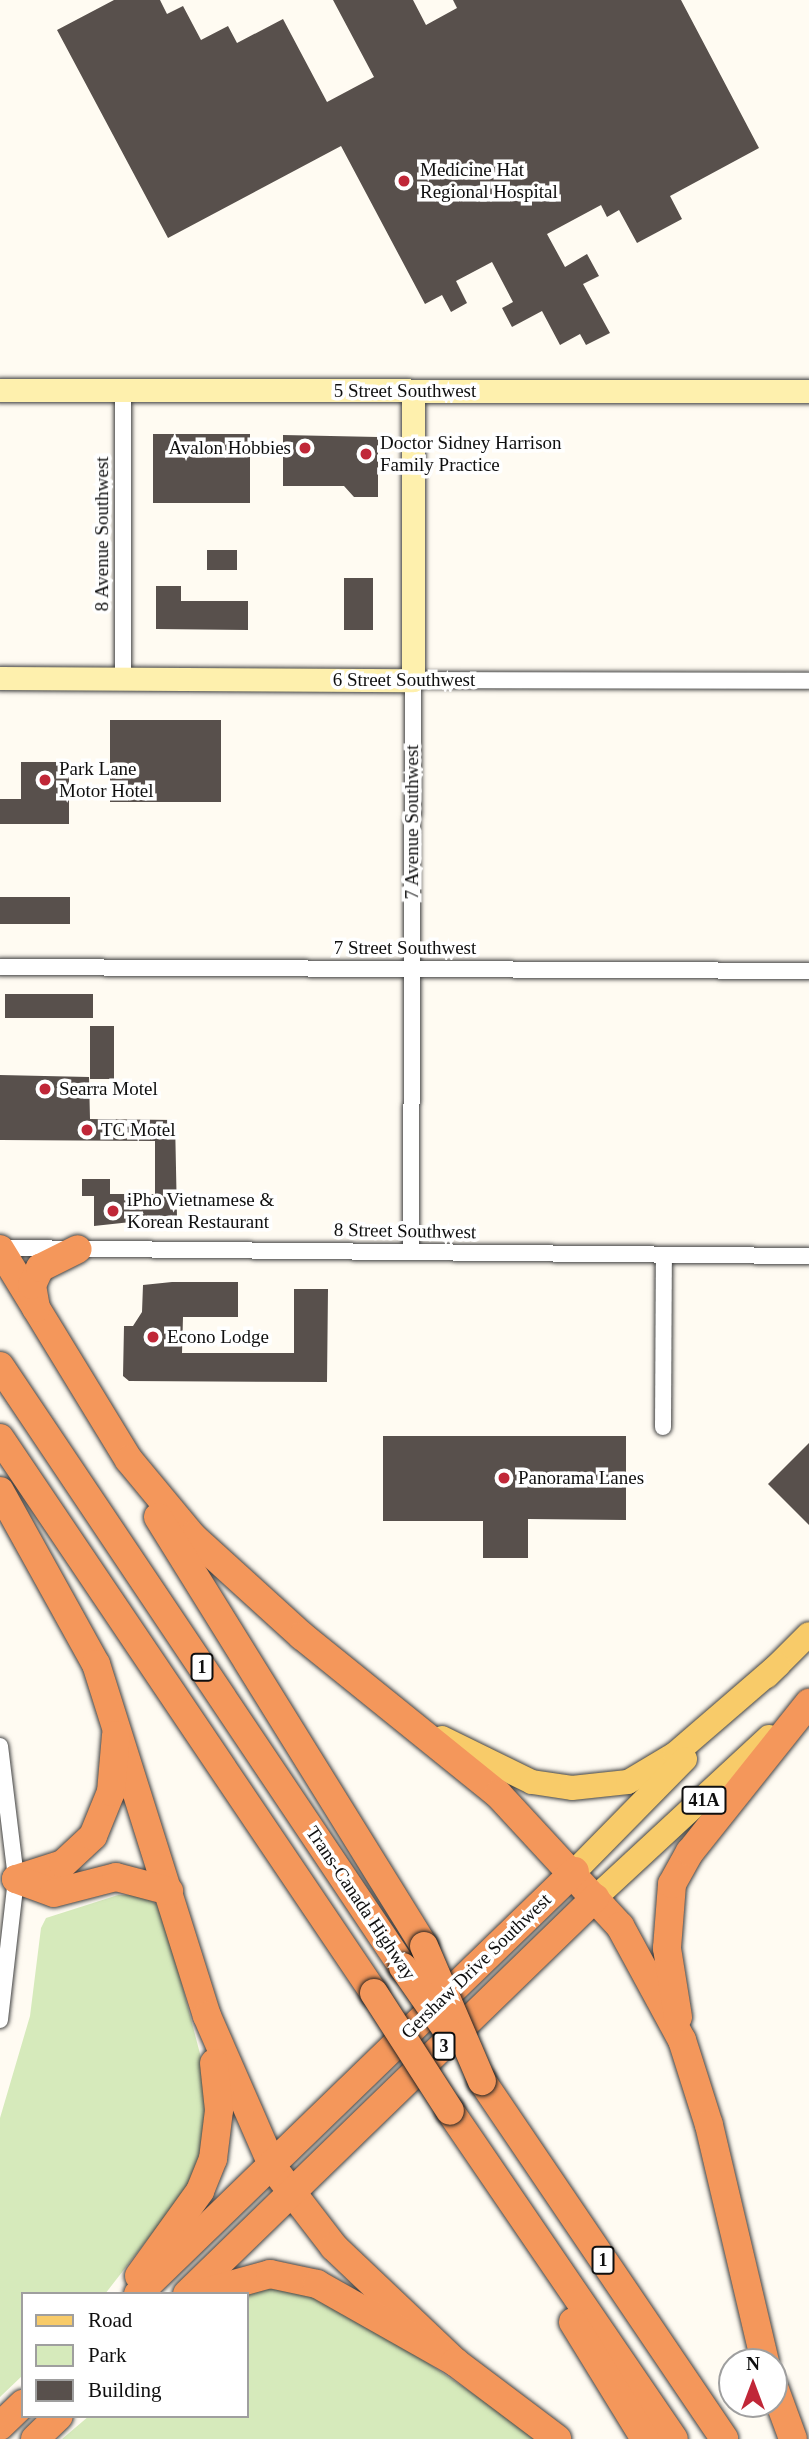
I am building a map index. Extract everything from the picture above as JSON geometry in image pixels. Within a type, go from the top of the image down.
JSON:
[{"type":"highway","points":[[0,1248],[129,1460],[142,1491],[424,1946],[482,2081]]},
{"type":"highway","points":[[36,1308],[32,1285],[40,1268],[78,1249]]},
{"type":"highway","name":"Trans-Canada Highway","points":[[0,1366],[724,2439]]},
{"type":"highway","name":"Trans-Canada Highway","points":[[0,1438],[674,2439]]},
{"type":"highway","points":[[129,1460],[245,1588],[411,1720],[498,1794],[575,1871],[632,1946],[682,2040]]},
{"type":"highway","points":[[0,1491],[78,1630],[117,1717],[207,2016],[274,2169],[334,2247],[455,2362],[557,2439]]},
{"type":"highway","points":[[762,2348],[709,2125],[682,2040],[667,1948],[672,1884],[690,1852],[809,1703]]},
{"type":"highway","points":[[16,1880],[63,1864],[93,1836],[111,1792],[117,1717]]},
{"type":"highway","name":"Gershaw Drive Southwest","points":[[140,2292],[274,2169],[575,1871]]},
{"type":"highway","points":[[16,1880],[54,1893],[116,1877],[169,1891]]},
{"type":"highway","name":"Gershaw Drive Southwest","points":[[189,2292],[595,1898]]},
{"type":"highway","points":[[126,2292],[195,2199],[213,2159],[218,2093],[207,2016]]},
{"type":"highway","points":[[450,2110],[645,2439]]},
{"type":"highway","points":[[205,2292],[270,2274],[317,2284],[455,2362]]},
{"type":"highway","points":[[0,2426],[21,2406]]},
{"type":"highway","points":[[35,2439],[57,2418]]},
{"type":"highway","points":[[785,2418],[793,2439]]},
{"type":"main road","name":"Gershaw Drive Southwest","points":[[575,1871],[809,1634]]},
{"type":"main road","points":[[411,1720],[516,1778],[564,1787],[614,1784],[675,1754],[778,1665]]},
{"type":"main road","name":"Gershaw Drive Southwest","points":[[595,1898],[809,1697]]},
{"type":"street","name":"5 Street Southwest","points":[[0,390],[809,391]]},
{"type":"street","name":"8 Avenue Southwest","points":[[123,390],[123,679]]},
{"type":"street","name":"7 Avenue Southwest","points":[[411,1252],[413,391]]},
{"type":"street","name":"6 Street Southwest","points":[[0,678],[809,681]]},
{"type":"street","name":"7 Street Southwest","points":[[0,967],[809,971]]},
{"type":"street","name":"8 Street Southwest","points":[[0,1248],[809,1256]]},
{"type":"street","points":[[663,1427],[664,1255]]},
{"type":"street","points":[[0,1746],[16,1880],[0,2020]]},
{"type":"green space","points":[[118,1895],[142,1895],[162,1908],[211,2096],[210,2159],[107,2292],[21,2292],[21,2377],[0,2397],[0,2118],[30,2016],[41,1928],[46,1918]]},
{"type":"green space","points":[[270,2286],[291,2286],[350,2310],[540,2439],[62,2439],[87,2418],[248,2418],[248,2294]]},
{"type":"building","name":"Medicine Hat Regional Hospital","points":[[114,0],[160,0],[167,14],[183,6],[201,40],[228,26],[237,43],[283,19],[327,102],[374,77],[333,0],[413,0],[426,25],[457,8],[453,0],[681,0],[759,148],[670,196],[682,219],[637,243],[619,210],[607,217],[601,205],[547,234],[565,267],[587,254],[599,276],[583,284],[610,333],[586,345],[580,334],[560,345],[542,311],[512,327],[502,308],[513,302],[492,262],[456,281],[467,303],[451,312],[442,295],[425,304],[341,146],[168,238],[57,30]]},
{"type":"building","points":[[153,434],[250,434],[250,503],[153,503]]},
{"type":"building","points":[[283,435],[378,437],[378,497],[354,497],[344,486],[283,486]]},
{"type":"building","points":[[207,550],[237,550],[237,570],[207,570]]},
{"type":"building","points":[[344,578],[373,578],[373,630],[344,630]]},
{"type":"building","points":[[156,586],[181,586],[181,601],[248,601],[248,630],[156,629]]},
{"type":"building","points":[[110,720],[221,720],[221,802],[110,802]]},
{"type":"building","name":"Park Lane Motor Hotel","points":[[21,762],[69,762],[69,824],[0,824],[0,799],[21,799]]},
{"type":"building","points":[[0,897],[70,897],[70,924],[0,924]]},
{"type":"building","points":[[5,994],[93,994],[93,1018],[5,1018]]},
{"type":"building","name":"Searra Motel","points":[[90,1026],[114,1026],[114,1079],[90,1079]]},
{"type":"building","points":[[0,1075],[89,1077],[90,1119],[175,1120],[177,1217],[94,1226],[94,1196],[82,1196],[82,1179],[110,1179],[110,1194],[155,1194],[155,1141],[0,1140]]},
{"type":"building","name":"Econo Lodge","points":[[238,1282],[238,1317],[183,1317],[182,1353],[294,1353],[294,1289],[328,1289],[327,1382],[129,1381],[123,1376],[124,1326],[133,1326],[142,1312],[143,1285]]},
{"type":"building","name":"Panorama Lanes","points":[[383,1436],[626,1436],[626,1520],[528,1519],[528,1558],[483,1558],[483,1521],[383,1521]]},
{"type":"building","points":[[809,1443],[809,1525],[768,1484]]},
{"type":"place","name":"Medicine Hat Regional Hospital","points":[[404,181]]},
{"type":"place","name":"Avalon Hobbies","points":[[305,448]]},
{"type":"place","name":"Doctor Sidney Harrison Family Practice","points":[[366,454]]},
{"type":"place","name":"Park Lane Motor Hotel","points":[[45,780]]},
{"type":"place","name":"Searra Motel","points":[[45,1089]]},
{"type":"place","name":"TC Motel","points":[[87,1130]]},
{"type":"place","name":"iPho Vietnamese & Korean Restaurant","points":[[113,1211]]},
{"type":"place","name":"Econo Lodge","points":[[153,1337]]},
{"type":"place","name":"Panorama Lanes","points":[[504,1478]]}]
